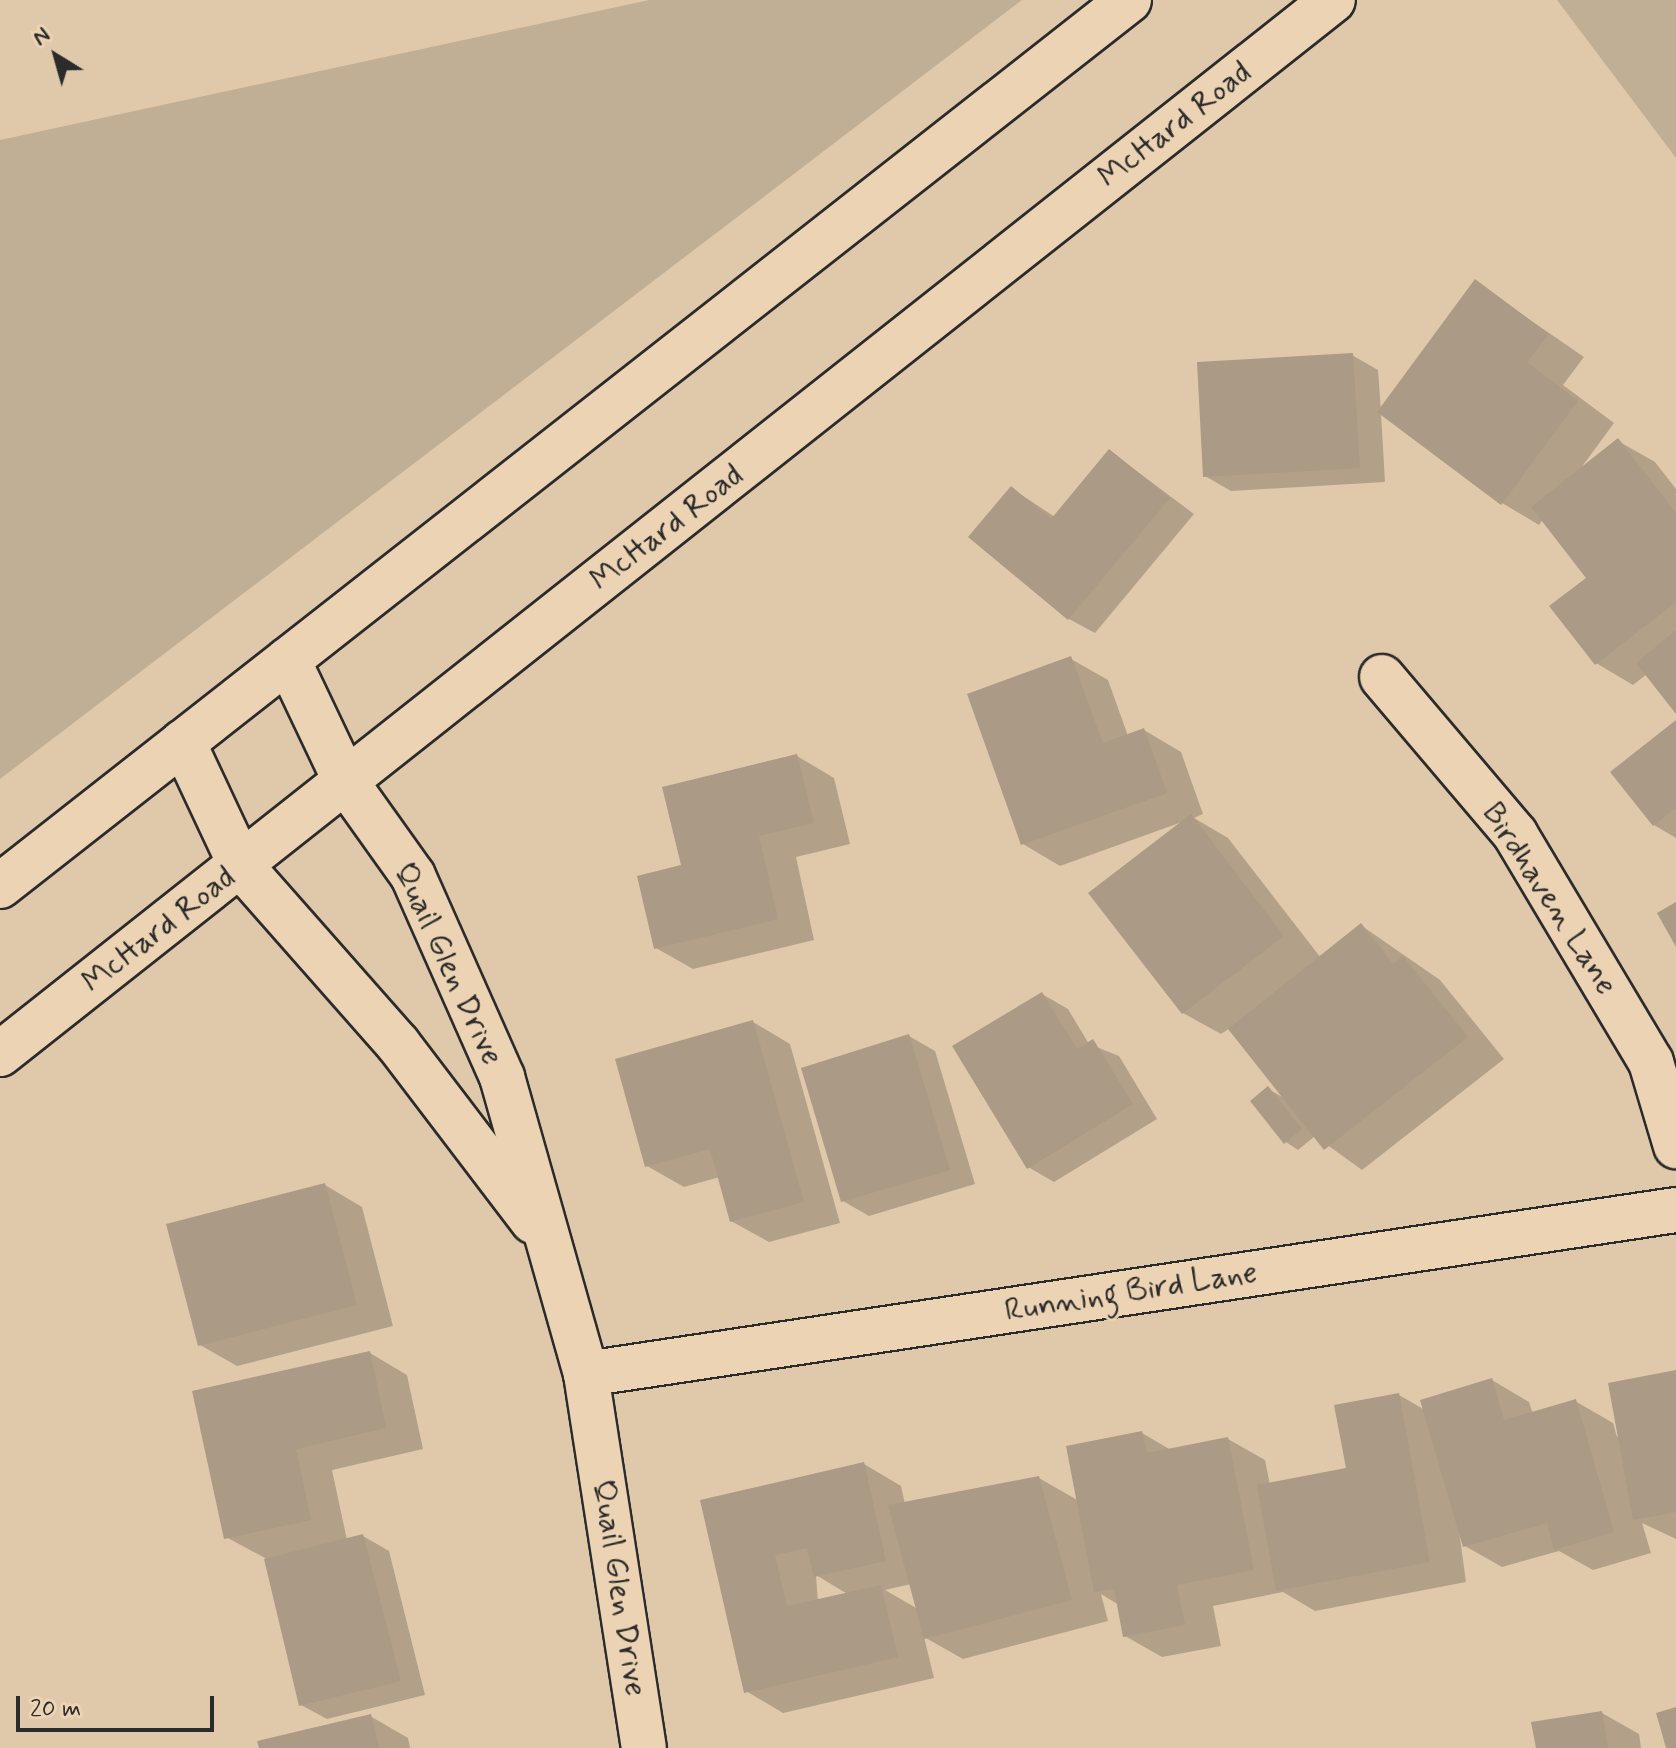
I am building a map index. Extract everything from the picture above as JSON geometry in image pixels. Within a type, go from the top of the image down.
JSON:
[{"type":"street","points":[[0,886],[1129,0]]},
{"type":"street","name":"McHard Road","points":[[0,1054],[1333,0]]},
{"type":"street","name":"Quail Glen Drive","points":[[288,660],[346,782],[413,876],[502,1077],[586,1374],[644,1748]]},
{"type":"street","name":"Birdhaven Lane","points":[[1382,677],[1515,834],[1651,1062],[1676,1146]]},
{"type":"street","name":"Quail Glen Drive","points":[[183,742],[241,866],[398,1044],[549,1242]]},
{"type":"street","name":"Running Bird Lane","points":[[586,1374],[1676,1210]]},
{"type":"shaded area","points":[[649,0],[1022,0],[0,779],[0,140]]},
{"type":"shaded area","points":[[1557,0],[1676,0],[1676,158]]},
{"type":"building","points":[[1475,279],[1549,334],[1527,362],[1578,401],[1501,505],[1377,412]]},
{"type":"building","points":[[1353,353],[1360,468],[1203,477],[1197,362]]},
{"type":"building","points":[[1618,438],[1676,513],[1676,602],[1595,665],[1549,606],[1586,578],[1531,507]]},
{"type":"building","points":[[1109,449],[1170,498],[1068,620],[968,537],[1011,486],[1051,519]]},
{"type":"building","points":[[1676,630],[1676,714],[1636,663]]},
{"type":"building","points":[[1071,656],[1103,743],[1144,728],[1167,793],[1021,845],[967,694]]},
{"type":"building","points":[[1676,720],[1676,808],[1653,826],[1610,772]]},
{"type":"building","points":[[797,754],[814,823],[759,836],[778,919],[654,949],[637,876],[681,865],[662,787]]},
{"type":"building","points":[[1191,814],[1284,936],[1182,1014],[1088,893]]},
{"type":"building","points":[[1676,902],[1676,947],[1657,913]]},
{"type":"building","points":[[1361,923],[1393,964],[1403,956],[1468,1037],[1324,1150],[1228,1029]]},
{"type":"building","points":[[1042,992],[1077,1049],[1093,1039],[1133,1104],[1027,1169],[952,1046]]},
{"type":"building","points":[[753,1020],[804,1202],[730,1222],[710,1149],[645,1167],[615,1059]]},
{"type":"building","points":[[909,1034],[950,1170],[841,1202],[801,1068]]},
{"type":"building","points":[[1268,1086],[1302,1129],[1284,1144],[1250,1101]]},
{"type":"building","points":[[325,1183],[357,1305],[198,1346],[166,1224]]},
{"type":"building","points":[[370,1351],[386,1428],[296,1449],[311,1520],[224,1539],[192,1391]]},
{"type":"building","points":[[1676,1370],[1676,1512],[1633,1520],[1608,1383]]},
{"type":"building","points":[[1492,1378],[1504,1420],[1576,1399],[1614,1532],[1554,1550],[1547,1523],[1463,1547],[1420,1400]]},
{"type":"building","points":[[1399,1393],[1430,1562],[1276,1591],[1257,1485],[1346,1468],[1334,1405]]},
{"type":"building","points":[[1142,1431],[1147,1453],[1228,1437],[1254,1570],[1177,1585],[1185,1625],[1123,1637],[1114,1589],[1094,1592],[1066,1446]]},
{"type":"building","points":[[864,1462],[886,1561],[814,1577],[807,1548],[775,1555],[787,1606],[881,1585],[898,1657],[744,1693],[700,1500]]},
{"type":"building","points":[[1039,1476],[1072,1600],[924,1639],[888,1505]]},
{"type":"building","points":[[363,1534],[401,1681],[299,1706],[264,1559]]},
{"type":"building","points":[[1676,1707],[1676,1748],[1666,1748],[1656,1713]]},
{"type":"building","points":[[1602,1711],[1608,1748],[1536,1748],[1531,1722]]},
{"type":"building","points":[[371,1714],[379,1748],[259,1748],[257,1741]]}]
